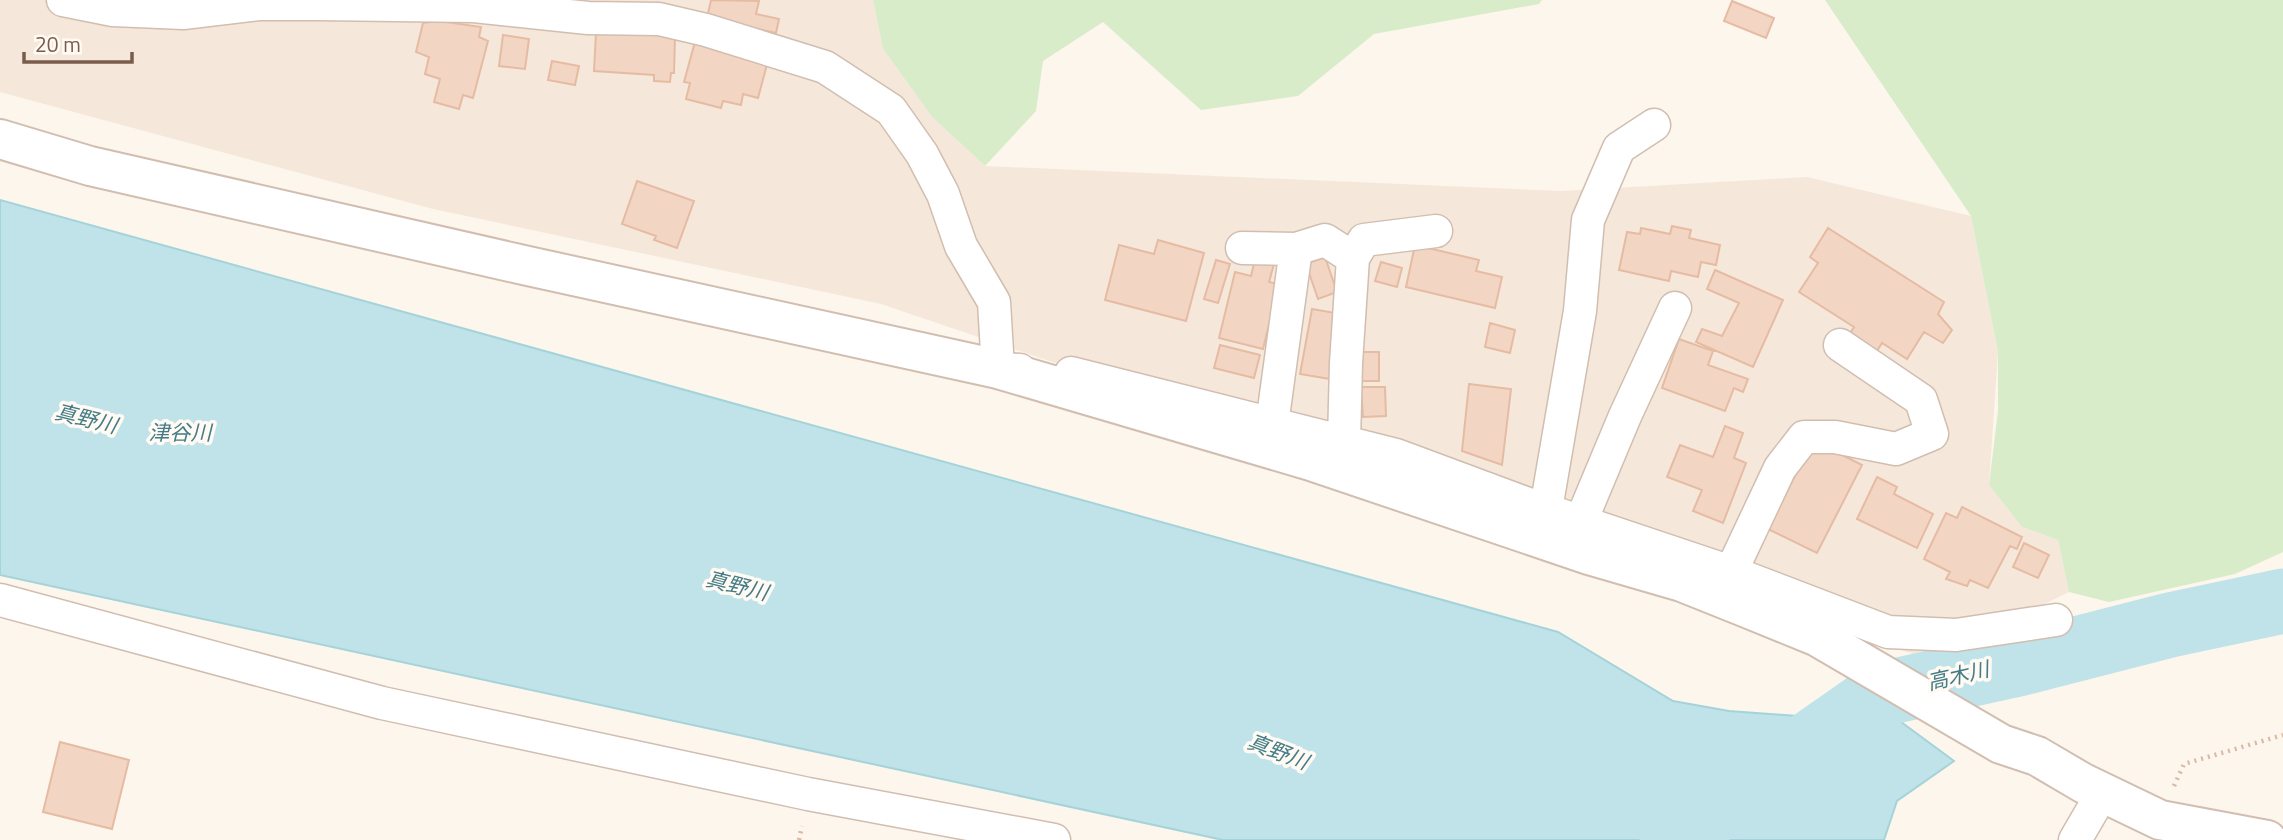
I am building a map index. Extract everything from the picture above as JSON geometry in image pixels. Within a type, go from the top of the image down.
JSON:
[{"type":"street","points":[[63,0],[113,10],[183,13],[259,4],[318,4],[474,6],[588,18],[659,19],[706,30],[825,67],[891,110],[922,154],[943,194],[961,246],[994,302],[998,369]]},
{"type":"street","points":[[1546,509],[1580,311],[1588,220],[1619,148],[1654,125]]},
{"type":"street","points":[[0,139],[90,166],[541,269],[998,369],[1311,461],[1589,555],[1682,582],[1818,637],[2001,744],[2037,757],[2160,820],[2267,840]]},
{"type":"street","points":[[1345,442],[1346,363],[1353,258],[1364,240],[1436,231]]},
{"type":"street","points":[[1242,248],[1296,249],[1325,240],[1353,258]]},
{"type":"street","points":[[1272,424],[1296,249]]},
{"type":"street","points":[[1581,521],[1625,416],[1675,308]]},
{"type":"street","points":[[1731,572],[1780,468],[1804,438],[1835,437],[1896,449],[1932,434],[1922,400],[1840,345]]},
{"type":"street","points":[[998,369],[1075,373],[1396,455],[1731,572],[1888,632],[1956,635],[2056,620]]},
{"type":"street","points":[[0,600],[382,702],[808,794],[1054,840]]},
{"type":"street","points":[[2075,840],[2103,792]]},
{"type":"path","points":[[2160,820],[2184,764],[2283,735]]},
{"type":"shaded area","points":[[0,0],[873,0],[883,49],[932,117],[985,166],[1561,191],[1807,177],[1971,216],[1998,352],[1989,485],[2022,527],[2058,540],[2069,592],[1931,660],[881,304],[433,209],[0,92]]},
{"type":"green space","points":[[873,0],[1542,0],[1539,4],[1374,34],[1298,96],[1201,110],[1103,22],[1043,61],[1036,111],[985,166],[932,117],[883,49]]},
{"type":"green space","points":[[1825,0],[2283,0],[2283,552],[2235,574],[2109,602],[2069,592],[2058,540],[2022,527],[1989,485],[1998,411],[1998,352],[1971,216]]},
{"type":"water","name":"津谷川","points":[[0,200],[1558,632],[1673,701],[1729,711],[1797,716],[1878,705],[1954,761],[1897,801],[1884,840],[1223,840],[0,575]]},
{"type":"building","points":[[711,0],[759,1],[756,14],[779,19],[776,33],[707,18]]},
{"type":"building","points":[[1732,1],[1774,18],[1766,38],[1724,21]]},
{"type":"building","points":[[439,21],[481,27],[479,37],[488,41],[473,98],[463,95],[459,109],[434,102],[440,79],[425,74],[429,57],[416,52],[423,23]]},
{"type":"building","points":[[596,32],[675,36],[674,73],[671,73],[670,82],[654,81],[654,75],[594,71]]},
{"type":"building","points":[[503,35],[529,39],[525,69],[499,66]]},
{"type":"building","points":[[696,38],[769,57],[758,98],[743,94],[741,105],[723,101],[721,108],[686,99],[690,83],[684,82]]},
{"type":"building","points":[[552,61],[579,66],[575,85],[548,80]]},
{"type":"building","points":[[637,181],[694,201],[677,248],[654,240],[656,236],[622,224]]},
{"type":"building","points":[[1672,226],[1691,230],[1689,238],[1720,245],[1716,265],[1701,262],[1698,277],[1671,271],[1669,281],[1619,270],[1627,232],[1640,234],[1641,228],[1670,234]]},
{"type":"building","points":[[1828,228],[1944,302],[1938,314],[1952,330],[1943,343],[1924,332],[1907,359],[1882,343],[1875,354],[1848,337],[1854,327],[1799,292],[1818,263],[1810,257]]},
{"type":"building","points":[[1158,240],[1204,253],[1186,321],[1105,300],[1119,245],[1154,254]]},
{"type":"building","points":[[1415,245],[1479,260],[1476,271],[1502,277],[1495,308],[1406,287]]},
{"type":"building","points":[[1325,257],[1337,292],[1318,299],[1306,264]]},
{"type":"building","points":[[1255,259],[1274,264],[1269,282],[1279,284],[1263,349],[1219,338],[1235,272],[1251,276]]},
{"type":"building","points":[[1216,260],[1230,264],[1218,303],[1204,299]]},
{"type":"building","points":[[1381,262],[1402,268],[1397,287],[1375,281]]},
{"type":"building","points":[[1715,270],[1783,300],[1753,367],[1696,342],[1702,329],[1722,336],[1739,303],[1707,289]]},
{"type":"building","points":[[1312,309],[1341,314],[1330,379],[1300,374]]},
{"type":"building","points":[[1490,323],[1515,330],[1510,353],[1485,347]]},
{"type":"building","points":[[1679,339],[1713,351],[1708,365],[1748,379],[1743,392],[1734,388],[1725,411],[1662,388]]},
{"type":"building","points":[[1220,345],[1260,355],[1254,378],[1214,368]]},
{"type":"building","points":[[1357,352],[1379,352],[1379,381],[1357,381]]},
{"type":"building","points":[[1469,384],[1511,389],[1502,465],[1462,451]]},
{"type":"building","points":[[1361,387],[1385,387],[1386,416],[1363,417]]},
{"type":"building","points":[[1725,426],[1743,433],[1734,458],[1746,463],[1723,523],[1693,511],[1702,490],[1667,477],[1680,445],[1713,457]]},
{"type":"building","points":[[1813,440],[1862,465],[1817,553],[1768,529]]},
{"type":"building","points":[[1877,477],[1897,487],[1894,494],[1933,514],[1917,548],[1857,519]]},
{"type":"building","points":[[1962,507],[2022,537],[2017,549],[2010,546],[1988,588],[1970,580],[1967,586],[1946,579],[1950,572],[1924,559],[1946,513],[1957,518]]},
{"type":"building","points":[[2024,543],[2049,555],[2038,578],[2013,567]]},
{"type":"building","points":[[60,742],[129,760],[112,829],[43,812]]},
{"type":"waterway","name":"高木川","points":[[1672,840],[1881,694],[2283,601]]},
{"type":"water label","name":"真野川","points":[[86,419]]},
{"type":"water label","name":"真野川","points":[[737,586]]},
{"type":"water label","name":"真野川","points":[[1278,752]]}]
